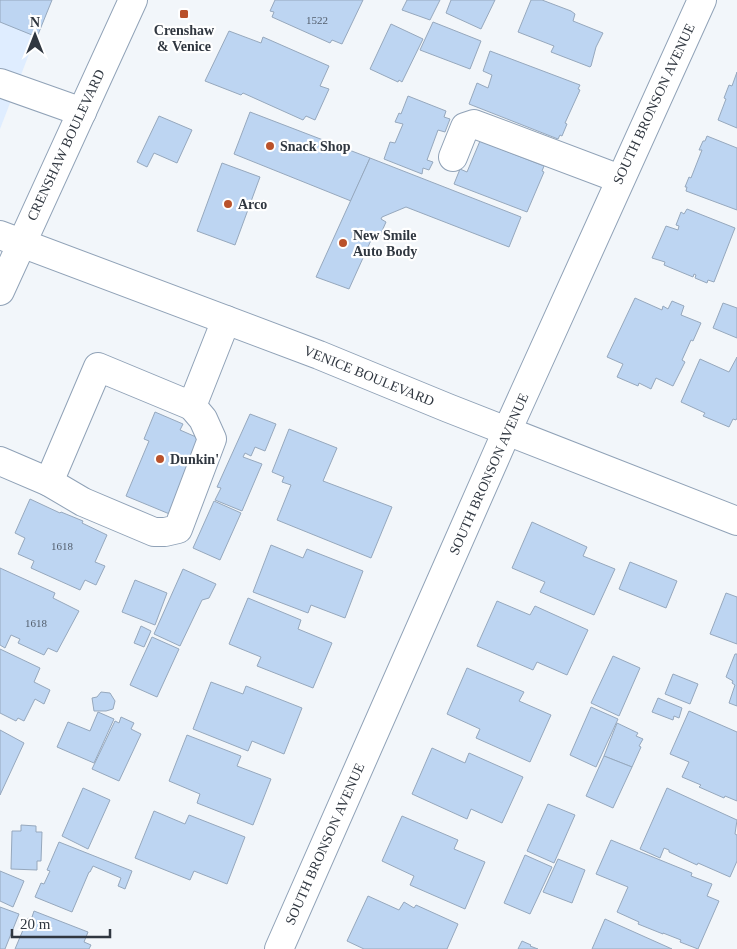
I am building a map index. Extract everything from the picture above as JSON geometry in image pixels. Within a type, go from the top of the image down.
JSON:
[{"type":"main road","name":"CRENSHAW BOULEVARD","points":[[0,291],[11,239],[82,112],[133,0]]},
{"type":"main road","name":"SOUTH BRONSON AVENUE","points":[[279,949],[507,431],[702,0]]},
{"type":"main road","points":[[0,83],[82,112]]},
{"type":"main road","points":[[453,157],[465,127],[474,124],[620,179]]},
{"type":"main road","name":"VENICE BOULEVARD","points":[[11,239],[319,355],[507,431],[737,520]]},
{"type":"main road","points":[[192,406],[226,320]]},
{"type":"main road","points":[[0,461],[49,482],[83,502],[154,532],[165,532],[178,529],[212,439],[203,418],[192,406],[98,367],[49,482]]},
{"type":"shaded area","points":[[0,0],[50,0],[0,129]]},
{"type":"building","points":[[0,0],[52,0],[37,37],[0,22]]},
{"type":"building","points":[[275,0],[363,0],[342,44],[332,40],[330,43],[272,17],[274,12],[270,11]]},
{"type":"building","points":[[407,0],[440,0],[430,20],[402,10]]},
{"type":"building","points":[[451,0],[495,0],[481,29],[446,13]]},
{"type":"building","points":[[531,0],[542,0],[571,11],[575,14],[573,21],[603,33],[596,47],[590,67],[551,52],[554,46],[518,32]]},
{"type":"building","points":[[433,22],[481,41],[470,69],[420,50]]},
{"type":"building","points":[[391,24],[423,39],[402,82],[399,80],[398,82],[370,69]]},
{"type":"building","points":[[229,31],[261,43],[263,37],[329,66],[320,86],[329,89],[315,120],[306,116],[303,120],[243,93],[241,95],[205,81]]},
{"type":"building","points":[[490,51],[580,85],[578,89],[580,90],[565,123],[567,124],[562,136],[560,135],[558,139],[469,104],[477,83],[488,88],[492,75],[483,71]]},
{"type":"building","points":[[737,72],[737,128],[718,120],[729,85],[732,86]]},
{"type":"building","points":[[408,96],[446,111],[444,117],[450,119],[445,132],[438,130],[427,160],[433,162],[429,170],[423,168],[422,174],[384,159],[390,142],[395,143],[403,124],[395,122],[399,113],[401,114]]},
{"type":"building","points":[[250,112],[370,158],[351,201],[234,154]]},
{"type":"building","points":[[159,116],[192,130],[177,163],[154,153],[147,167],[137,162]]},
{"type":"building","points":[[707,136],[737,148],[737,210],[686,191],[687,187],[685,187],[689,177],[691,178],[702,150],[699,150]]},
{"type":"building","points":[[480,141],[544,166],[542,171],[544,172],[527,212],[454,184],[460,169],[467,172]]},
{"type":"building","points":[[370,158],[521,217],[509,247],[406,207],[382,217],[381,219],[386,222],[378,240],[372,238],[349,289],[316,277]]},
{"type":"building","name":"Arco","points":[[222,163],[260,177],[235,245],[197,231]]},
{"type":"building","points":[[687,209],[735,228],[714,282],[708,280],[707,283],[695,278],[696,275],[694,274],[693,277],[664,265],[665,262],[652,258],[666,226],[678,230],[679,226],[676,225],[681,212],[684,214]]},
{"type":"building","points":[[635,298],[662,310],[663,306],[668,309],[672,301],[684,306],[681,315],[701,323],[682,360],[685,362],[673,386],[656,378],[651,389],[639,383],[638,386],[617,377],[623,364],[607,357]]},
{"type":"building","points":[[723,303],[737,308],[737,338],[713,328]]},
{"type":"building","points":[[737,357],[737,418],[736,420],[733,419],[729,427],[703,416],[705,413],[681,402],[700,359],[729,372]]},
{"type":"building","points":[[155,412],[183,424],[180,430],[203,440],[172,515],[126,496],[149,441],[144,439]]},
{"type":"building","points":[[250,414],[276,424],[265,451],[255,447],[251,456],[245,453],[243,457],[262,464],[242,511],[215,500],[221,488],[217,487]]},
{"type":"building","points":[[289,429],[337,448],[323,481],[392,507],[371,558],[277,520],[291,485],[282,482],[284,477],[272,472]]},
{"type":"building","points":[[30,499],[83,521],[82,523],[107,535],[95,562],[105,566],[96,585],[85,580],[80,590],[31,568],[34,561],[18,554],[25,538],[15,533]]},
{"type":"building","points":[[214,501],[241,513],[220,560],[193,548]]},
{"type":"building","points":[[532,522],[587,547],[583,556],[615,569],[594,615],[540,592],[545,582],[512,568]]},
{"type":"building","points":[[271,545],[303,558],[307,549],[363,571],[345,618],[311,605],[308,613],[253,592]]},
{"type":"building","points":[[630,562],[677,581],[666,608],[619,589]]},
{"type":"building","points":[[0,568],[55,593],[53,598],[79,611],[57,652],[48,648],[44,655],[18,643],[20,639],[11,635],[5,648],[0,645]]},
{"type":"building","points":[[183,569],[216,584],[209,598],[202,600],[180,646],[154,634]]},
{"type":"building","points":[[135,580],[167,593],[155,625],[122,612]]},
{"type":"building","points":[[726,593],[737,597],[737,644],[710,634]]},
{"type":"building","points":[[248,598],[301,620],[298,629],[332,643],[313,688],[257,666],[261,657],[229,644]]},
{"type":"building","points":[[497,601],[530,615],[535,606],[588,630],[567,675],[537,662],[533,670],[477,646]]},
{"type":"building","points":[[141,626],[151,631],[144,647],[134,643]]},
{"type":"building","points":[[152,637],[179,649],[157,697],[130,685]]},
{"type":"building","points":[[0,649],[40,668],[34,682],[50,690],[44,704],[35,699],[24,721],[18,718],[16,721],[0,713]]},
{"type":"building","points":[[735,654],[737,654],[737,706],[729,703],[735,685],[732,683],[733,681],[726,677]]},
{"type":"building","points":[[613,656],[640,668],[619,716],[591,703]]},
{"type":"building","points":[[467,668],[524,692],[519,701],[551,715],[530,762],[476,738],[480,729],[447,714]]},
{"type":"building","points":[[673,674],[698,684],[690,704],[665,694]]},
{"type":"building","points":[[211,682],[243,694],[246,686],[302,708],[284,754],[252,741],[248,751],[193,729]]},
{"type":"building","points":[[101,692],[110,693],[115,701],[113,709],[94,711],[92,698],[97,697]]},
{"type":"building","points":[[658,698],[682,708],[679,718],[674,716],[673,720],[652,712]]},
{"type":"building","points":[[591,707],[618,719],[596,767],[570,755]]},
{"type":"building","points":[[689,711],[737,732],[737,801],[725,796],[724,798],[682,777],[689,762],[670,754]]},
{"type":"building","points":[[98,712],[114,719],[94,763],[57,747],[68,722],[90,731]]},
{"type":"building","points":[[121,717],[134,723],[131,729],[141,734],[119,781],[92,769],[115,721],[119,723]]},
{"type":"building","points":[[617,723],[638,733],[636,736],[643,739],[632,767],[604,756]]},
{"type":"building","points":[[0,730],[24,743],[0,795]]},
{"type":"building","points":[[187,735],[241,756],[237,766],[271,779],[253,825],[197,803],[200,794],[169,781]]},
{"type":"building","points":[[432,748],[465,763],[469,753],[523,777],[502,823],[471,809],[467,819],[412,794]]},
{"type":"building","points":[[604,756],[632,767],[613,808],[586,796]]},
{"type":"building","points":[[83,788],[110,800],[88,849],[62,836]]},
{"type":"building","points":[[667,788],[737,820],[735,834],[737,835],[737,861],[730,877],[698,863],[697,865],[664,848],[660,858],[640,849]]},
{"type":"building","points":[[548,804],[575,815],[554,863],[527,851]]},
{"type":"building","points":[[154,811],[185,824],[189,815],[245,837],[227,884],[194,871],[190,880],[135,858]]},
{"type":"building","points":[[402,816],[458,840],[454,849],[485,862],[465,909],[410,885],[414,876],[382,861]]},
{"type":"building","points":[[21,825],[36,826],[36,832],[42,832],[41,861],[37,861],[37,870],[11,869],[12,831],[21,831]]},
{"type":"building","points":[[611,840],[692,873],[691,876],[712,884],[707,896],[719,901],[698,949],[680,942],[681,940],[638,924],[639,922],[617,912],[628,887],[596,874]]},
{"type":"building","points":[[59,842],[132,871],[125,889],[118,886],[121,878],[93,866],[72,912],[35,897],[41,883],[44,884],[50,871],[47,870]]},
{"type":"building","points":[[525,855],[552,867],[530,914],[504,903]]},
{"type":"building","points":[[558,859],[585,870],[572,903],[543,892]]},
{"type":"building","points":[[0,871],[24,881],[13,907],[0,901]]},
{"type":"building","points":[[368,896],[399,910],[404,902],[414,908],[416,905],[458,924],[447,949],[364,949],[347,941]]},
{"type":"building","points":[[0,907],[19,914],[5,949],[0,949]]},
{"type":"building","points":[[34,911],[88,932],[84,942],[91,945],[89,949],[15,949],[28,918],[31,920]]},
{"type":"building","points":[[605,919],[672,949],[592,949]]},
{"type":"building","points":[[522,941],[530,946],[538,949],[518,949]]},
{"type":"place","name":"Crenshaw & Venice","points":[[184,14]]},
{"type":"place","name":"Snack Shop","points":[[270,146]]},
{"type":"place","name":"Arco","points":[[228,204]]},
{"type":"place","name":"New Smile Auto Body","points":[[343,243]]},
{"type":"place","name":"Dunkin'","points":[[160,459]]}]
